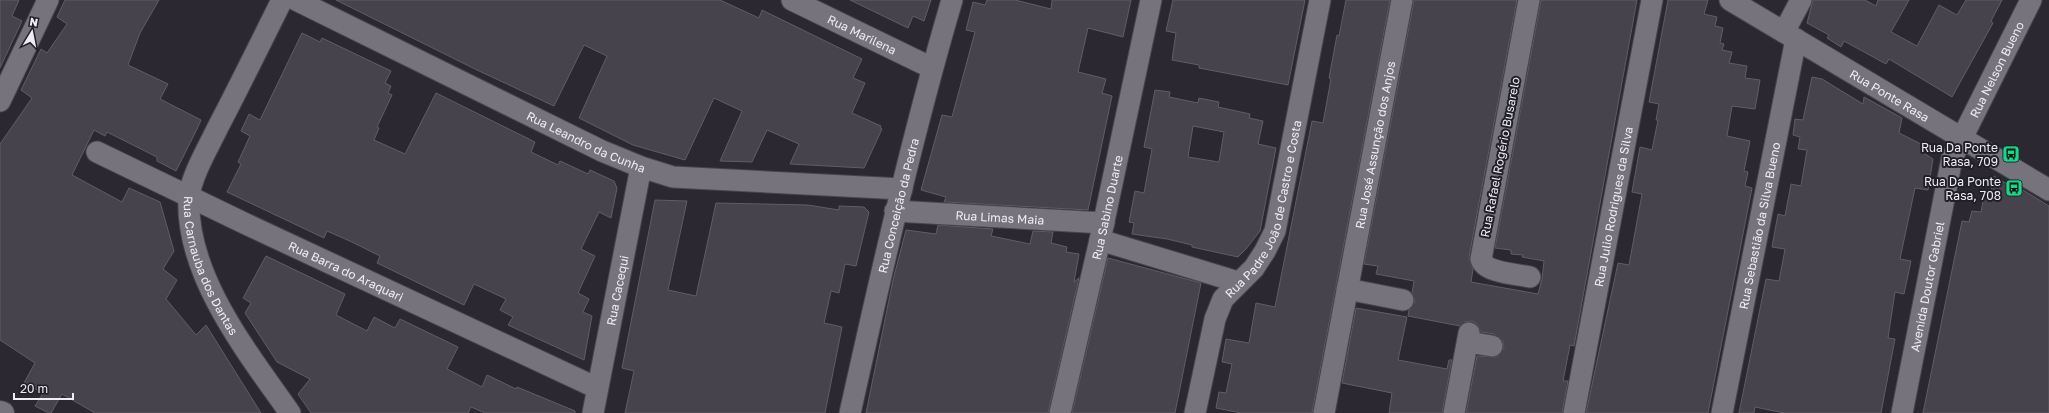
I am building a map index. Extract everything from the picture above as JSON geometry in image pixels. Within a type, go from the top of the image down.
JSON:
[{"type":"street","points":[[0,101],[48,0]]},
{"type":"street","name":"Rua Carnauba dos Dantas","points":[[282,0],[210,144],[196,174],[189,196],[196,246],[205,274],[225,318],[290,413]]},
{"type":"street","name":"Rua Leandro da Cunha","points":[[296,0],[602,151],[641,167],[673,177],[902,189]]},
{"type":"street","name":"Rua Marilena","points":[[792,0],[932,68]]},
{"type":"street","name":"Rua Conceição da Pedra","points":[[850,413],[895,211],[902,189],[932,68],[952,0]]},
{"type":"street","name":"Rua Sabino Duarte","points":[[1060,413],[1102,232],[1151,0]]},
{"type":"street","name":"Rua Padre João de Castro e Costa","points":[[1195,413],[1215,319],[1223,299],[1238,282],[1254,268],[1265,252],[1274,230],[1320,0]]},
{"type":"street","name":"Rua José Assunção dos Anjos","points":[[1328,412],[1347,289],[1402,0]]},
{"type":"street","name":"Rua Rafael Rogério Busarelo","points":[[1529,0],[1481,259],[1482,263],[1488,269],[1530,277]]},
{"type":"street","name":"Rua Julio Rodrigues da Silva","points":[[1574,413],[1652,0]]},
{"type":"street","name":"Rua Ponte Rasa","points":[[1730,0],[2049,190]]},
{"type":"street","name":"Rua Sebastião da Silva Bueno","points":[[1722,413],[1790,35],[1801,0]]},
{"type":"street","name":"Rua Nelson Bueno","points":[[1961,137],[2031,0]]},
{"type":"street","name":"Avenida Doutor Gabriel","points":[[1902,413],[1952,158],[1961,137]]},
{"type":"street","name":"Rua Barra do Araquari","points":[[97,152],[597,388]]},
{"type":"street","name":"Rua Cacequi","points":[[593,413],[641,167]]},
{"type":"street","name":"Rua Limas Maia","points":[[895,211],[1102,232],[1238,282]]},
{"type":"street","points":[[1347,289],[1403,300]]},
{"type":"street","points":[[1454,413],[1468,337],[1492,346]]},
{"type":"building","points":[[0,0],[19,0],[12,16],[22,21],[0,68]]},
{"type":"building","points":[[65,0],[159,0],[140,33],[128,65],[168,84],[160,99],[201,120],[197,129],[176,171],[157,161],[157,157],[107,132],[105,136],[94,130],[72,175],[122,202],[129,188],[160,202],[174,251],[163,269],[177,280],[166,299],[196,335],[206,325],[261,413],[95,413],[62,394],[51,413],[49,413],[35,406],[43,393],[24,383],[35,363],[0,340],[0,144],[32,98],[21,90],[41,49],[47,53],[67,24],[57,17]]},
{"type":"building","points":[[336,0],[720,0],[759,18],[762,10],[862,59],[853,78],[865,83],[852,113],[881,126],[880,128],[882,129],[864,168],[790,164],[799,144],[767,130],[752,162],[720,161],[742,111],[714,98],[685,160],[633,145],[579,118],[607,56],[584,45],[554,106],[477,70]]},
{"type":"building","points":[[850,0],[931,0],[924,21],[913,16],[908,28]]},
{"type":"building","points":[[987,0],[1015,0],[1051,9],[1052,0],[1131,0],[1123,37],[1088,28],[1078,72],[1106,79],[1102,93],[1112,96],[1088,210],[944,202],[946,197],[921,190],[942,115],[952,117],[975,32],[966,30],[973,2],[985,5]]},
{"type":"building","points":[[1173,0],[1305,0],[1288,85],[1199,68],[1199,65],[1172,60],[1176,33],[1166,31]]},
{"type":"building","points":[[1346,0],[1390,0],[1312,413],[1241,413],[1216,408],[1219,392],[1226,393],[1232,364],[1222,362],[1226,339],[1249,343],[1256,303],[1275,307],[1312,121],[1323,123],[1337,35],[1339,36]]},
{"type":"building","points":[[1414,0],[1517,0],[1469,257],[1473,269],[1471,282],[1538,294],[1542,279],[1544,261],[1522,257],[1523,255],[1511,254],[1511,250],[1495,248],[1541,0],[1637,0],[1574,346],[1570,345],[1563,381],[1568,381],[1562,413],[1466,413],[1477,356],[1497,357],[1504,348],[1503,341],[1494,334],[1481,332],[1477,324],[1472,321],[1465,322],[1460,326],[1408,316],[1409,310],[1415,302],[1412,293],[1414,281],[1376,274],[1378,266],[1364,264]]},
{"type":"building","points":[[1668,0],[1708,0],[1704,14],[1717,17],[1715,26],[1723,28],[1720,43],[1724,44],[1722,50],[1732,52],[1729,63],[1747,66],[1745,78],[1760,80],[1755,109],[1732,106],[1727,136],[1750,141],[1744,171],[1748,172],[1745,186],[1752,188],[1708,413],[1586,413],[1618,263],[1629,265],[1642,194],[1632,192],[1640,147],[1652,150],[1658,120],[1656,120],[1659,104],[1649,102]]},
{"type":"building","points":[[1813,0],[1865,0],[1876,6],[1878,0],[1909,0],[1891,32],[1917,46],[1939,5],[1957,15],[1966,0],[2002,0],[1991,21],[1993,23],[1952,97],[1889,59],[1886,64],[1844,41],[1841,47],[1827,38],[1829,35],[1807,23]]},
{"type":"building","points":[[302,33],[320,42],[322,38],[391,71],[385,83],[391,86],[388,93],[392,95],[377,127],[379,128],[374,140],[405,154],[436,93],[535,142],[531,152],[558,165],[560,161],[588,174],[590,170],[614,181],[617,188],[611,218],[599,212],[581,249],[595,256],[578,293],[589,299],[583,312],[592,316],[584,360],[508,325],[513,317],[500,310],[506,299],[474,284],[464,305],[377,263],[380,256],[352,242],[327,231],[324,238],[227,192],[241,164],[238,162],[250,136],[241,131],[249,114],[260,120]]},
{"type":"building","points":[[1812,77],[1822,79],[1863,104],[1864,97],[1902,118],[1899,133],[1923,145],[1922,152],[1933,159],[1928,190],[1915,188],[1900,259],[1911,261],[1904,294],[1895,292],[1888,338],[1895,339],[1881,413],[1784,413],[1755,407],[1754,413],[1739,413],[1766,279],[1779,281],[1785,249],[1772,247],[1778,214],[1785,216],[1791,184],[1801,186],[1807,150],[1798,149],[1800,137],[1793,135],[1795,119],[1803,120]]},
{"type":"building","points":[[1155,90],[1170,92],[1169,97],[1198,103],[1199,98],[1219,102],[1218,107],[1250,114],[1249,118],[1263,121],[1258,144],[1276,148],[1260,231],[1238,257],[1192,247],[1192,245],[1167,239],[1132,234],[1134,223],[1129,222],[1135,191],[1144,193],[1152,149],[1144,147]],"holes":[[[1193,126],[1224,132],[1219,162],[1188,157]]]},
{"type":"building","points":[[1994,176],[2022,193],[2023,190],[2049,206],[2049,413],[1923,413],[1962,221],[1969,222],[1972,211],[1981,212],[1984,196],[1990,197]]},
{"type":"building","points":[[655,200],[687,201],[668,290],[696,296],[716,203],[808,205],[839,210],[839,206],[864,207],[869,212],[856,266],[845,264],[839,293],[831,291],[824,323],[842,327],[825,413],[625,413],[634,371],[622,368]]},
{"type":"building","points":[[938,225],[993,229],[991,236],[1030,244],[1033,231],[1053,232],[1051,243],[1067,247],[1066,252],[1079,254],[1074,282],[1079,278],[1048,413],[866,413],[893,280],[906,230],[936,234]]},
{"type":"building","points":[[266,256],[345,294],[336,315],[367,331],[374,317],[395,328],[400,319],[458,347],[447,369],[482,387],[487,375],[516,389],[517,387],[575,411],[575,413],[485,413],[471,407],[468,413],[311,413],[298,394],[310,379],[277,362],[245,313],[251,303],[243,298]]},
{"type":"building","points":[[1108,258],[1201,283],[1175,413],[1072,413]]},
{"type":"building","points":[[1356,308],[1407,317],[1398,360],[1447,369],[1449,360],[1452,360],[1442,413],[1389,413],[1392,393],[1342,383]]},
{"type":"place","name":"Rua Da Ponte Rasa, 709","points":[[2011,154]]},
{"type":"place","name":"Rua Da Ponte Rasa, 708","points":[[2014,188]]}]
